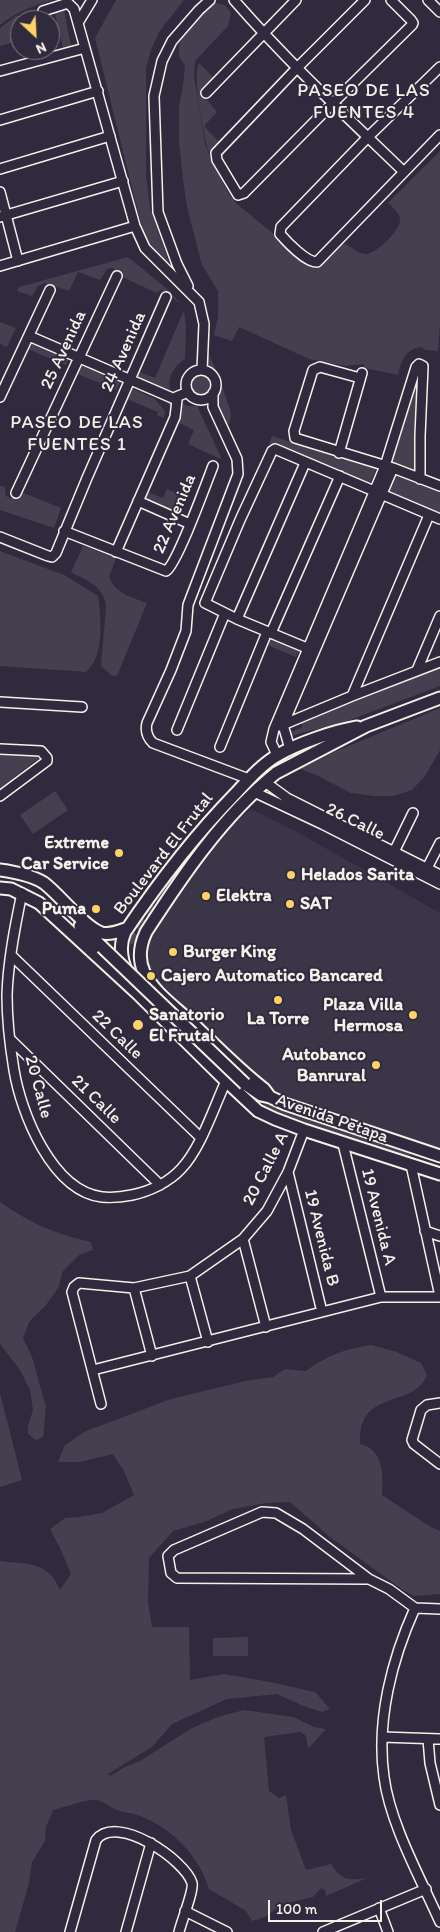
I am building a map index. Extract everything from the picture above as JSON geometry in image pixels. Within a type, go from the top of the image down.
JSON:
[{"type":"main road","name":"Boulevard El Frutal","points":[[144,974],[140,960],[141,946],[146,932],[167,900],[232,814],[254,792],[276,773],[366,726],[440,698]]},
{"type":"main road","name":"Boulevard El Frutal","points":[[138,994],[123,962],[121,942],[128,928],[204,826],[249,779],[277,755],[341,730],[366,726]]},
{"type":"main road","points":[[276,773],[276,768],[290,756],[290,749]]},
{"type":"main road","points":[[205,835],[232,814]]},
{"type":"main road","points":[[0,870],[23,874],[42,882],[98,932],[110,933],[128,928]]},
{"type":"main road","points":[[0,877],[30,884],[54,900],[245,1084],[261,1095],[270,1097]]},
{"type":"main road","points":[[11,890],[22,890],[36,895],[72,926]]},
{"type":"main road","points":[[11,890],[39,903],[138,994]]},
{"type":"main road","points":[[121,942],[123,948],[128,951],[141,946]]},
{"type":"main road","points":[[131,982],[136,975],[144,974]]},
{"type":"main road","name":"Avenida Petapa","points":[[144,974],[153,987],[264,1089],[270,1097],[440,1156]]},
{"type":"main road","name":"Avenida Petapa","points":[[138,994],[226,1081],[263,1114],[344,1144],[440,1174]]},
{"type":"main road","points":[[411,1164],[416,1148]]},
{"type":"street","points":[[78,23],[92,0]]},
{"type":"street","points":[[202,370],[204,324],[201,307],[184,281],[158,212],[157,154],[153,103],[159,71],[166,53],[177,34],[210,0]]},
{"type":"street","points":[[234,0],[263,33],[332,104],[404,172]]},
{"type":"street","points":[[206,93],[296,0]]},
{"type":"street","points":[[365,0],[216,153],[217,160],[236,193],[240,195],[244,193],[412,25],[411,20],[391,0]]},
{"type":"street","points":[[428,0],[440,12]]},
{"type":"street","points":[[45,10],[68,3],[74,8],[135,226],[144,248],[196,299]]},
{"type":"street","points":[[0,71],[85,48]]},
{"type":"street","points":[[440,67],[368,137],[281,227],[280,234],[312,261],[317,262],[440,135]]},
{"type":"street","points":[[0,120],[98,91]]},
{"type":"street","points":[[0,169],[110,136]]},
{"type":"street","points":[[3,216],[122,181]]},
{"type":"street","points":[[0,192],[3,216],[18,261]]},
{"type":"street","points":[[0,266],[135,226]]},
{"type":"street","name":"25 Avenida","points":[[16,492],[117,276]]},
{"type":"street","points":[[0,397],[50,290]]},
{"type":"street","name":"24 Avenida","points":[[0,537],[52,557],[56,554],[64,531],[166,297]]},
{"type":"street","points":[[29,336],[177,400]]},
{"type":"street","points":[[277,755],[271,742],[389,467],[416,367],[421,364],[423,366],[420,479]]},
{"type":"street","points":[[339,453],[361,375],[320,367],[313,370],[294,431],[297,439],[339,453],[389,467],[440,486]]},
{"type":"street","points":[[213,406],[203,399],[194,398],[188,392],[186,388],[187,378],[193,372],[202,370],[213,376],[216,385],[213,393],[213,406],[237,459],[238,474],[188,604],[186,631],[146,729],[149,740],[153,743],[249,779]]},
{"type":"street","points":[[64,531],[116,552],[175,417],[176,397],[188,392]]},
{"type":"street","points":[[203,399],[213,393]]},
{"type":"street","points":[[311,650],[237,619],[204,602],[271,452],[275,450],[340,476],[440,520]]},
{"type":"street","points":[[237,619],[305,463]]},
{"type":"street","name":"22 Avenida","points":[[116,552],[165,572],[172,566],[213,466]]},
{"type":"street","points":[[220,747],[269,632],[340,476]]},
{"type":"street","points":[[138,501],[190,524]]},
{"type":"street","points":[[352,696],[429,515]]},
{"type":"street","points":[[177,730],[224,613]]},
{"type":"street","points":[[417,670],[440,616]]},
{"type":"street","points":[[279,727],[440,662]]},
{"type":"street","points":[[0,702],[82,707]]},
{"type":"street","points":[[279,727],[290,749]]},
{"type":"street","points":[[0,749],[41,751],[46,755],[47,761],[0,795]]},
{"type":"street","name":"26 Calle","points":[[265,782],[287,798],[425,872],[440,884]]},
{"type":"street","name":"26 Calle","points":[[254,792],[393,855]]},
{"type":"street","points":[[393,855],[413,813]]},
{"type":"street","points":[[425,872],[440,843]]},
{"type":"street","name":"26 Calle","points":[[425,872],[440,875]]},
{"type":"street","name":"20 Calle","points":[[11,890],[12,956],[8,994],[14,1072],[31,1126],[42,1149],[61,1175],[85,1191],[101,1197],[121,1197],[140,1193],[160,1185],[173,1177],[193,1154],[226,1081]]},
{"type":"street","name":"22 Calle","points":[[12,956],[200,1137]]},
{"type":"street","name":"21 Calle","points":[[10,1039],[160,1185]]},
{"type":"street","name":"20 Calle A","points":[[93,1370],[72,1292],[74,1286],[79,1283],[134,1288],[190,1276],[243,1239],[267,1211],[288,1172],[304,1130]]},
{"type":"street","name":"19 Avenida A","points":[[344,1144],[381,1297]]},
{"type":"street","points":[[100,1404],[93,1370],[381,1297],[440,1296],[411,1164]]},
{"type":"street","name":"19 Avenida B","points":[[288,1172],[322,1312]]},
{"type":"street","points":[[425,1231],[440,1236]]},
{"type":"street","points":[[243,1239],[266,1326]]},
{"type":"street","points":[[190,1276],[208,1342]]},
{"type":"street","points":[[134,1288],[152,1356]]},
{"type":"street","points":[[440,1403],[428,1405],[421,1410],[412,1440],[414,1444],[440,1464]]},
{"type":"street","points":[[369,1579],[177,1578],[171,1573],[168,1556],[174,1550],[262,1512],[276,1513],[303,1530],[369,1579],[389,1589],[415,1608],[440,1609]]},
{"type":"street","points":[[415,1608],[401,1639],[389,1687],[382,1737],[384,1778],[396,1821],[440,1922]]},
{"type":"street","points":[[382,1737],[440,1739]]},
{"type":"street","points":[[428,1739],[430,1763],[440,1804]]},
{"type":"street","points":[[70,1932],[98,1837],[110,1832],[141,1837],[151,1842],[178,1864],[192,1883],[179,1932]]},
{"type":"street","points":[[126,1932],[151,1842]]},
{"type":"street","points":[[323,1932],[426,1889]]},
{"type":"street","points":[[379,1908],[388,1932]]},
{"type":"street","points":[[185,1911],[227,1932]]},
{"type":"shaded area","points":[[0,0],[53,0],[25,10],[10,10],[10,18],[0,25]]},
{"type":"shaded area","points":[[116,0],[184,0],[159,32],[146,68],[146,175],[150,208],[169,263],[147,243],[95,38]]},
{"type":"shaded area","points":[[216,3],[225,5],[231,13],[228,26],[195,61],[194,76],[205,144],[229,194],[237,204],[316,269],[341,243],[360,253],[366,254],[376,250],[388,240],[397,228],[400,218],[388,203],[440,151],[440,324],[438,351],[425,350],[421,347],[411,350],[402,361],[398,375],[364,368],[364,364],[346,366],[309,359],[239,327],[232,341],[214,335],[218,317],[218,291],[202,265],[187,207],[183,179],[179,142],[179,106],[185,65],[180,57],[179,48],[182,39],[193,22]]},
{"type":"shaded area","points":[[63,5],[71,46],[63,48],[60,35],[60,10],[54,9]]},
{"type":"shaded area","points":[[10,20],[10,43],[0,46],[0,28]]},
{"type":"shaded area","points":[[199,63],[213,77],[204,88],[203,95],[217,112],[205,125],[219,142],[214,148],[213,154],[209,152],[207,147],[199,104],[197,70]]},
{"type":"shaded area","points":[[128,257],[167,289],[181,304],[163,291],[160,290],[157,293],[120,276],[113,268],[107,269],[100,280],[78,272],[69,291],[45,283],[38,286],[32,296],[17,291],[19,287]]},
{"type":"shaded area","points":[[184,310],[186,327],[185,359],[177,365],[170,377],[170,391],[165,392],[130,378],[134,370],[155,378]]},
{"type":"shaded area","points":[[0,322],[16,328],[7,347],[0,344]]},
{"type":"shaded area","points":[[26,341],[69,358],[66,365],[23,347]]},
{"type":"shaded area","points":[[198,347],[208,353],[219,376],[231,413],[230,422],[226,428],[211,399],[217,387],[216,375],[209,365],[198,358]]},
{"type":"shaded area","points":[[78,361],[121,381],[116,390],[73,372]]},
{"type":"shaded area","points":[[417,367],[416,470],[389,464]]},
{"type":"shaded area","points":[[201,371],[211,375],[215,385],[211,395],[201,399],[191,395],[187,385],[191,375]]},
{"type":"shaded area","points":[[127,386],[155,399],[165,411],[164,418],[157,415],[158,412],[122,397]]},
{"type":"shaded area","points":[[179,401],[187,406],[197,406],[221,457],[220,459],[188,444],[194,430],[171,419],[172,412],[168,403]]},
{"type":"shaded area","points":[[272,436],[376,469],[369,486],[269,443]]},
{"type":"shaded area","points":[[393,468],[440,484],[440,521],[382,497]]},
{"type":"shaded area","name":"PASEO DE LAS FUENTES 1","points":[[0,486],[5,487],[6,496],[10,498],[14,498],[21,492],[61,508],[54,528],[0,510]]},
{"type":"shaded area","points":[[167,489],[186,497],[177,519],[136,503],[142,490],[163,498]]},
{"type":"shaded area","points":[[83,546],[116,558],[109,577],[112,583],[130,597],[147,603],[117,676],[111,675],[101,666],[105,600],[99,589],[89,581],[71,572]]},
{"type":"shaded area","points":[[0,551],[64,575],[98,596],[101,626],[99,647],[92,665],[86,672],[0,666]]},
{"type":"shaded area","points":[[264,633],[300,648],[296,657],[260,642]]},
{"type":"shaded area","points":[[440,665],[440,686],[347,721],[287,737],[287,730],[290,732],[303,727],[301,723],[366,694]]},
{"type":"shaded area","points":[[440,708],[440,750],[425,776],[412,790],[393,796],[351,793],[301,769],[332,753]]},
{"type":"shaded area","points":[[0,753],[37,755],[38,759],[0,788]]},
{"type":"shaded area","points":[[55,791],[68,810],[33,834],[20,815]]},
{"type":"shaded area","points":[[251,809],[299,833],[440,913],[440,1151],[290,1102],[261,1080],[154,983],[146,966],[145,953],[150,933],[190,873],[225,831]]},
{"type":"shaded area","points":[[265,1099],[411,1151],[409,1161],[341,1141],[262,1108]]},
{"type":"shaded area","points":[[0,1202],[43,1227],[91,1242],[93,1250],[79,1255],[63,1271],[58,1288],[46,1305],[29,1322],[23,1338],[32,1357],[46,1407],[43,1437],[36,1440],[28,1434],[28,1426],[33,1410],[30,1390],[20,1370],[0,1344]]},
{"type":"shaded area","points":[[371,1345],[397,1352],[421,1363],[427,1375],[421,1385],[413,1391],[373,1408],[366,1416],[361,1428],[360,1444],[370,1448],[378,1458],[382,1470],[382,1495],[429,1526],[440,1531],[440,1594],[414,1596],[403,1590],[330,1537],[290,1502],[266,1503],[233,1509],[204,1522],[173,1531],[149,1558],[148,1602],[152,1627],[189,1627],[190,1680],[224,1674],[270,1682],[315,1692],[330,1709],[322,1712],[277,1694],[227,1699],[172,1724],[152,1747],[108,1774],[110,1776],[140,1761],[192,1728],[218,1717],[244,1710],[293,1717],[314,1727],[326,1729],[308,1749],[306,1736],[301,1732],[264,1737],[269,1791],[279,1798],[286,1795],[291,1830],[306,1870],[331,1864],[338,1873],[346,1878],[367,1878],[326,1896],[325,1890],[321,1888],[313,1897],[283,1904],[265,1917],[252,1921],[246,1911],[209,1889],[191,1854],[172,1834],[149,1820],[117,1810],[99,1801],[90,1800],[53,1810],[46,1827],[45,1841],[32,1862],[29,1883],[15,1932],[0,1932],[0,1561],[34,1565],[52,1576],[60,1590],[71,1574],[50,1529],[65,1518],[102,1513],[134,1495],[124,1471],[113,1454],[80,1462],[58,1462],[65,1445],[86,1431],[171,1399],[250,1380],[273,1377],[285,1369],[306,1371],[337,1354],[353,1348]]},
{"type":"shaded area","points":[[0,1393],[22,1480],[0,1487]]},
{"type":"shaded area","points":[[248,1637],[248,1656],[213,1656],[213,1638]]},
{"type":"tunnel","points":[[118,955],[205,835]]},
{"type":"place","name":"Extreme Car Service","points":[[119,853]]},
{"type":"place","name":"Helados Sarita","points":[[291,875]]},
{"type":"place","name":"Elektra","points":[[206,896]]},
{"type":"place","name":"SAT","points":[[290,904]]},
{"type":"place","name":"Puma","points":[[96,909]]},
{"type":"place","name":"Burger King","points":[[173,952]]},
{"type":"place","name":"Cajero Automatico Bancared","points":[[151,976]]},
{"type":"place","name":"La Torre","points":[[278,1000]]},
{"type":"place","name":"Plaza Villa Hermosa","points":[[413,1015]]},
{"type":"place","name":"Sanatorio El Frutal","points":[[138,1025]]},
{"type":"place","name":"Autobanco Banrural","points":[[376,1065]]},
{"type":"district","name":"PASEO DE LAS FUENTES 4","points":[[364,102]]},
{"type":"district","name":"PASEO DE LAS FUENTES 1","points":[[77,434]]}]
